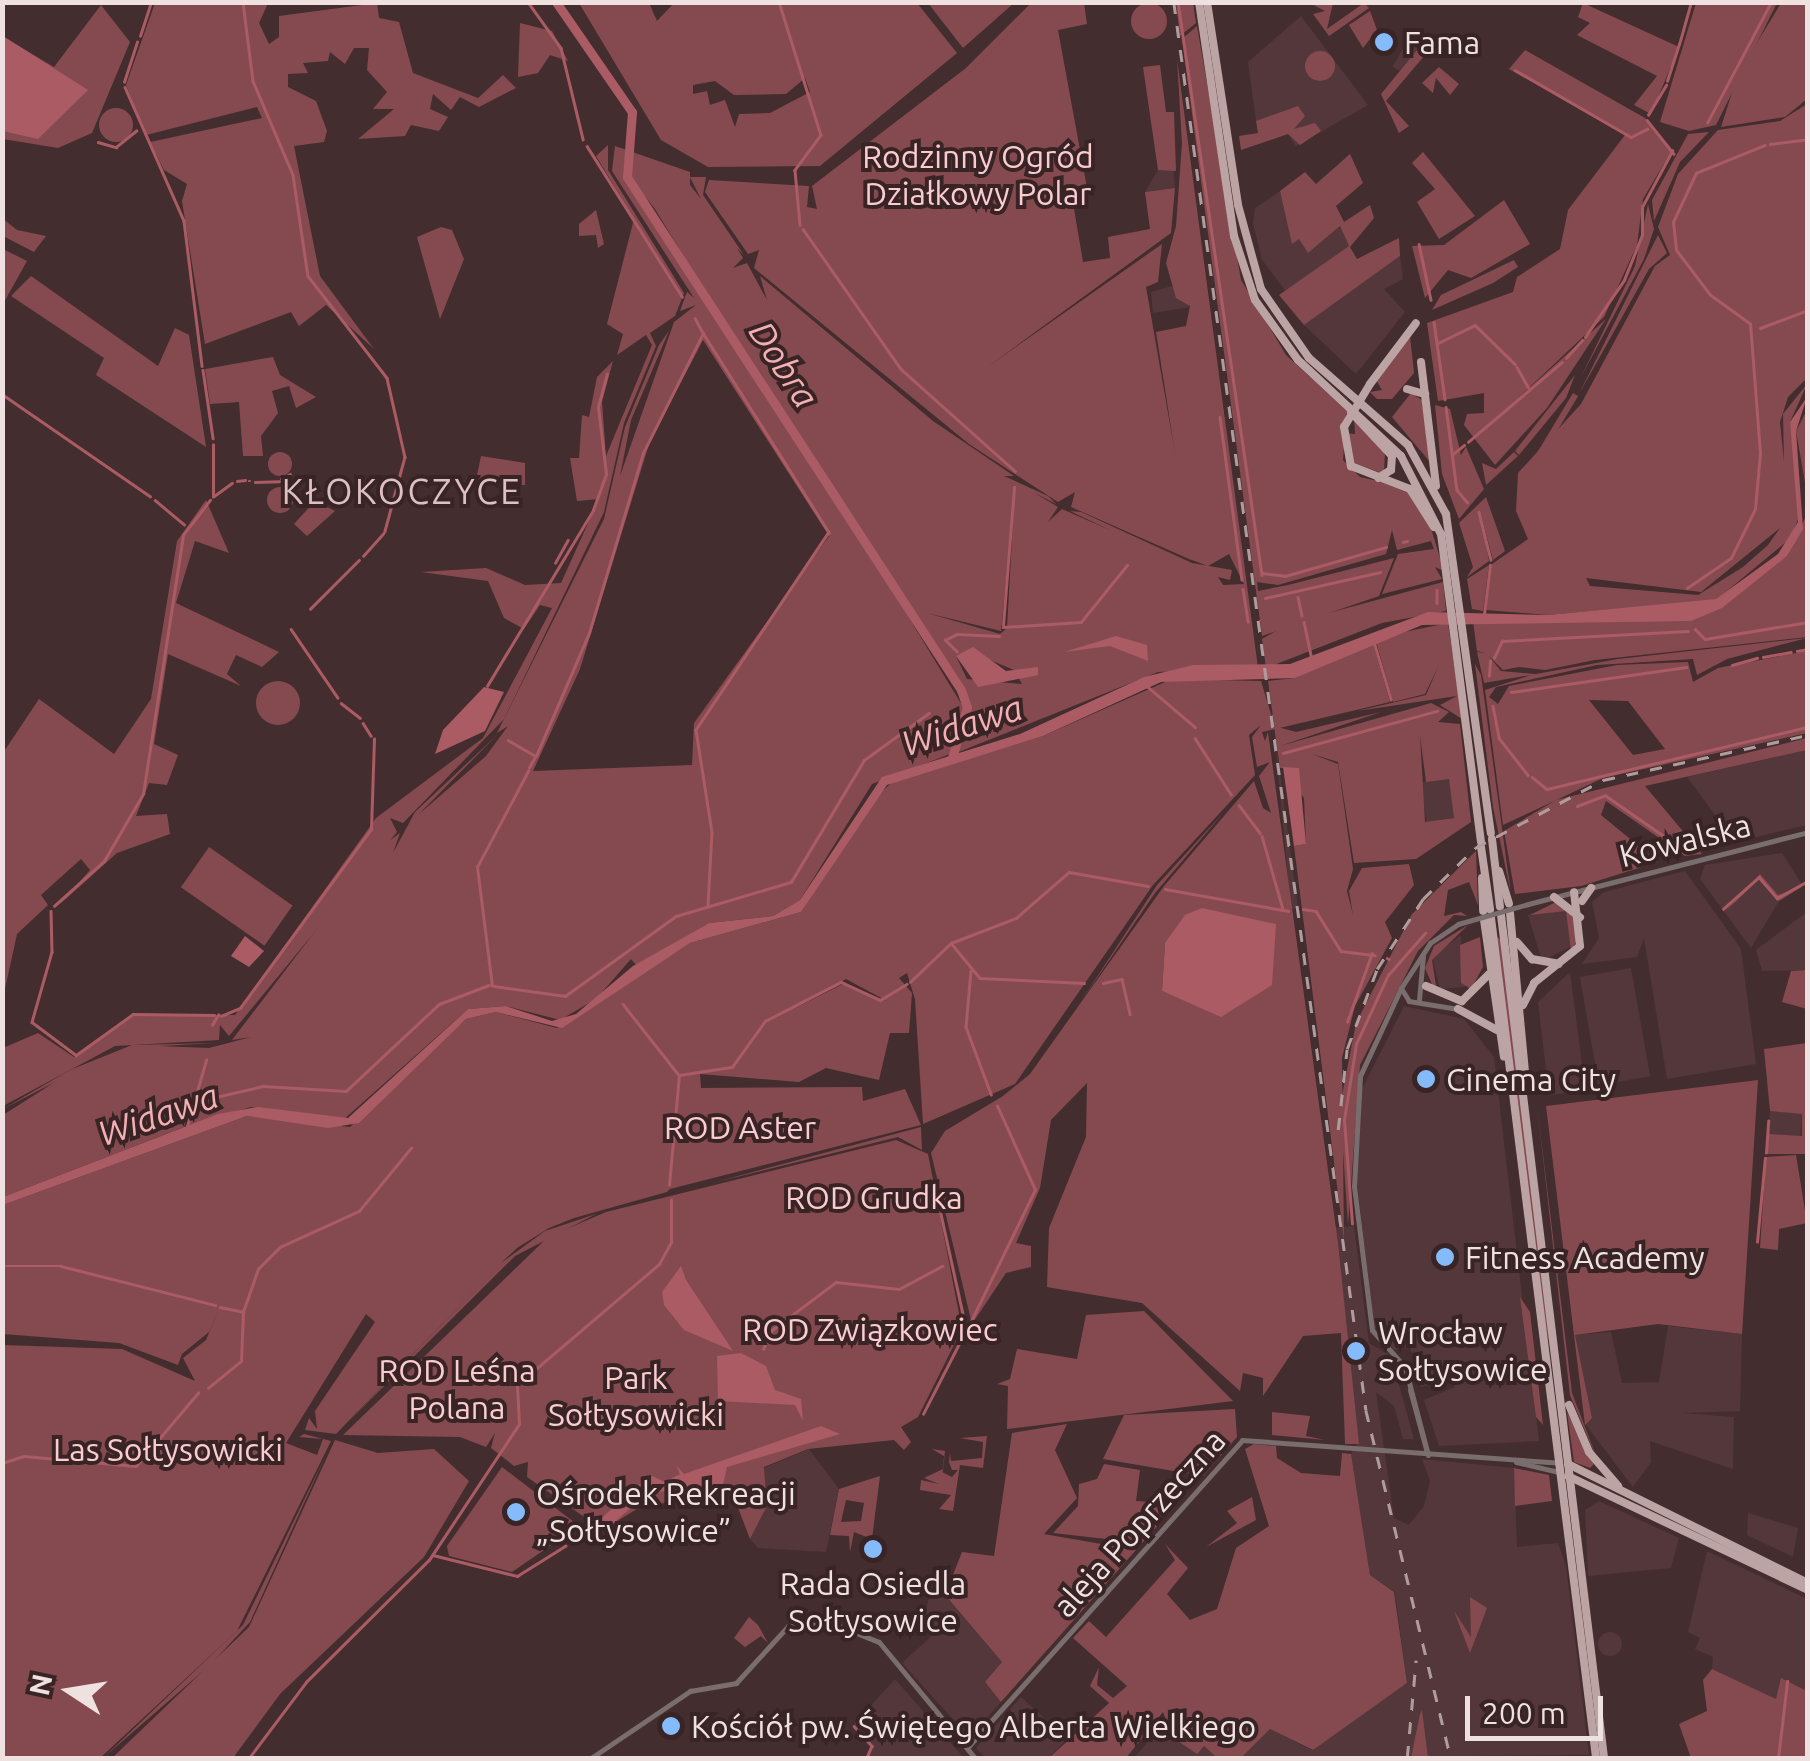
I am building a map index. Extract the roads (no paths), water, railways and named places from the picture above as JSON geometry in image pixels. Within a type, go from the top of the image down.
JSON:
[{"type":"main road","points":[[1199,2],[1243,270],[1276,335],[1410,468],[1448,570],[1495,863],[1513,935],[1522,1009],[1524,1092]]},
{"type":"main road","points":[[1207,2],[1240,216],[1261,289],[1301,349],[1402,439],[1436,490]]},
{"type":"main road","points":[[1416,324],[1370,384],[1344,427],[1346,458],[1374,478],[1418,496],[1448,570]]},
{"type":"main road","points":[[1421,362],[1436,490],[1459,570],[1490,967],[1498,1032],[1510,1076]]},
{"type":"main road","points":[[1407,390],[1425,394]]},
{"type":"main road","points":[[1335,394],[1392,456],[1389,473],[1374,478]]},
{"type":"main road","points":[[1581,905],[1591,888]]},
{"type":"main road","points":[[1522,1009],[1532,985],[1578,948],[1581,905],[1574,892]]},
{"type":"main road","points":[[1554,897],[1574,905],[1582,922]]},
{"type":"main road","points":[[1505,910],[1524,1092],[1563,1376],[1574,1509],[1604,1758]]},
{"type":"main road","points":[[1487,915],[1596,1758]]},
{"type":"main road","points":[[1513,935],[1530,958],[1559,964]]},
{"type":"main road","points":[[1425,984],[1465,1000],[1490,967]]},
{"type":"main road","points":[[1458,1009],[1498,1032]]},
{"type":"main road","points":[[1563,1376],[1582,1440],[1630,1497]]},
{"type":"main road","points":[[1559,1468],[1571,1464],[1630,1497],[1808,1582]]},
{"type":"main road","points":[[1559,1468],[1571,1478],[1808,1590]]},
{"type":"main road","points":[[1574,1509],[1580,1493],[1596,1490]]},
{"type":"street","name":"Kowalska","points":[[1426,948],[1458,924],[1808,832]]},
{"type":"street","points":[[1426,948],[1400,988],[1357,1089],[1354,1186],[1372,1330],[1410,1382],[1430,1444],[1428,1455]]},
{"type":"street","points":[[1384,1022],[1414,1001],[1425,984],[1426,948]]},
{"type":"street","points":[[1406,978],[1425,984]]},
{"type":"street","points":[[1400,988],[1414,1001],[1458,1009]]},
{"type":"street","points":[[1410,1382],[1428,1455]]},
{"type":"street","points":[[1407,1453],[1422,1441]]},
{"type":"street","name":"aleja Poprzeczna","points":[[967,1748],[1238,1442],[1513,1460],[1559,1468]]},
{"type":"street","points":[[1430,1444],[1443,1455]]},
{"type":"street","points":[[591,1758],[690,1690],[736,1683],[788,1626],[842,1624],[874,1637],[975,1758]]},
{"type":"waterway","points":[[140,36],[151,2]]},
{"type":"waterway","points":[[243,2],[253,81],[293,175],[308,276],[387,378],[405,457],[385,531]]},
{"type":"waterway","points":[[528,2],[561,48],[583,139]]},
{"type":"waterway","name":"Dobra","points":[[556,2],[632,112],[627,177],[961,690],[967,707],[952,758]]},
{"type":"waterway","points":[[779,2],[821,135],[795,170],[800,225]]},
{"type":"waterway","points":[[1178,2],[1262,575]]},
{"type":"waterway","points":[[1680,41],[1691,2]]},
{"type":"waterway","points":[[1707,123],[1771,2]]},
{"type":"waterway","points":[[124,82],[137,42]]},
{"type":"waterway","points":[[1667,81],[1679,43]]},
{"type":"waterway","points":[[1515,70],[1631,137],[1647,129]]},
{"type":"waterway","points":[[1648,115],[1666,85]]},
{"type":"waterway","points":[[125,87],[184,221],[202,366]]},
{"type":"waterway","points":[[1647,120],[1674,154]]},
{"type":"waterway","points":[[98,142],[116,147],[136,131]]},
{"type":"waterway","points":[[1770,144],[1808,139]]},
{"type":"waterway","points":[[1687,588],[1731,558],[1755,509],[1760,453],[1750,324],[1710,295],[1676,250],[1673,222],[1696,173],[1765,145]]},
{"type":"waterway","points":[[587,146],[682,296]]},
{"type":"waterway","points":[[1585,337],[1624,280],[1642,235],[1642,207],[1672,151]]},
{"type":"waterway","points":[[803,229],[901,369],[1015,471]]},
{"type":"waterway","points":[[1419,244],[1431,300]]},
{"type":"waterway","points":[[1760,328],[1808,310]]},
{"type":"waterway","points":[[695,318],[703,333]]},
{"type":"waterway","points":[[1434,322],[1445,399]]},
{"type":"waterway","points":[[1438,343],[1475,325],[1515,364]]},
{"type":"waterway","points":[[536,756],[589,633],[643,453],[703,333],[829,532],[696,730],[712,832],[708,905]]},
{"type":"waterway","points":[[1566,358],[1582,340]]},
{"type":"waterway","points":[[1468,442],[1562,362]]},
{"type":"waterway","points":[[1517,367],[1528,387]]},
{"type":"waterway","points":[[203,370],[213,438]]},
{"type":"waterway","points":[[487,686],[593,510],[606,474],[598,407],[607,374]]},
{"type":"waterway","points":[[2,394],[150,496]]},
{"type":"waterway","points":[[1446,407],[1457,490],[1467,502]]},
{"type":"waterway","points":[[1220,417],[1242,580]]},
{"type":"waterway","points":[[213,445],[213,497]]},
{"type":"waterway","points":[[1453,454],[1464,445]]},
{"type":"waterway","points":[[281,479],[290,474]]},
{"type":"waterway","points":[[237,481],[245,480]]},
{"type":"waterway","points":[[255,482],[279,481]]},
{"type":"waterway","points":[[214,496],[232,483]]},
{"type":"waterway","points":[[1003,625],[1014,487]]},
{"type":"waterway","points":[[155,500],[184,524]]},
{"type":"waterway","points":[[54,906],[104,861],[143,794],[183,535],[210,500]]},
{"type":"waterway","points":[[1479,512],[1491,560]]},
{"type":"waterway","points":[[363,556],[383,534]]},
{"type":"waterway","points":[[555,563],[568,540]]},
{"type":"waterway","points":[[1403,542],[1407,541]]},
{"type":"waterway","points":[[1262,573],[1285,576],[1386,547]]},
{"type":"waterway","points":[[310,609],[359,560]]},
{"type":"waterway","points":[[1003,627],[1081,622],[1127,565]]},
{"type":"waterway","points":[[1484,614],[1490,565]]},
{"type":"waterway","points":[[1265,598],[1380,572]]},
{"type":"waterway","points":[[1243,589],[1248,622]]},
{"type":"waterway","points":[[1437,590],[1437,603]]},
{"type":"waterway","points":[[1298,597],[1302,616]]},
{"type":"waterway","points":[[1304,622],[1312,660]]},
{"type":"waterway","points":[[1695,629],[1705,639],[1808,622]]},
{"type":"waterway","points":[[291,629],[338,698]]},
{"type":"waterway","points":[[1494,658],[1502,641],[1688,631]]},
{"type":"waterway","points":[[957,652],[945,640],[957,634],[999,636]]},
{"type":"waterway","points":[[1373,638],[1391,699]]},
{"type":"waterway","points":[[1797,651],[1808,649]]},
{"type":"waterway","points":[[1763,657],[1791,652]]},
{"type":"waterway","points":[[1732,665],[1757,658]]},
{"type":"waterway","points":[[1489,676],[1490,661]]},
{"type":"waterway","points":[[1511,692],[1686,667]]},
{"type":"waterway","points":[[1148,687],[1195,727]]},
{"type":"waterway","points":[[341,703],[360,718]]},
{"type":"waterway","points":[[1493,706],[1499,738],[1528,775]]},
{"type":"waterway","points":[[1283,753],[1437,711]]},
{"type":"waterway","name":"Widawa","points":[[494,986],[565,996],[676,916],[791,882],[864,760],[929,713]]},
{"type":"waterway","points":[[363,723],[371,736]]},
{"type":"waterway","points":[[1532,777],[1547,789],[1808,727]]},
{"type":"waterway","points":[[1195,738],[1231,794]]},
{"type":"waterway","points":[[221,1016],[240,1008],[371,829],[374,739]]},
{"type":"waterway","points":[[508,740],[536,756],[530,767]]},
{"type":"waterway","points":[[492,986],[477,867],[528,771]]},
{"type":"waterway","points":[[1577,806],[1605,795],[1688,853]]},
{"type":"waterway","points":[[1239,805],[1260,833]]},
{"type":"waterway","points":[[1262,836],[1283,909]]},
{"type":"waterway","points":[[951,943],[1016,918],[1069,872],[1148,886]]},
{"type":"waterway","points":[[1723,909],[1759,877],[1777,898],[1806,882]]},
{"type":"waterway","points":[[1165,889],[1288,911]]},
{"type":"waterway","points":[[1303,909],[1316,911],[1341,951],[1375,955]]},
{"type":"waterway","points":[[51,911],[52,952],[32,1022],[76,1055],[133,1014],[214,1015]]},
{"type":"waterway","points":[[1352,1224],[1344,1120],[1356,1044],[1388,975],[1425,933]]},
{"type":"waterway","points":[[910,982],[951,943],[980,978],[1084,983]]},
{"type":"waterway","points":[[1347,1022],[1372,953]]},
{"type":"waterway","points":[[971,971],[966,1027],[991,1094]]},
{"type":"waterway","points":[[1103,983],[1122,979],[1130,1014]]},
{"type":"waterway","points":[[669,1185],[679,1075],[732,1067],[765,1021],[841,982],[880,1000],[907,984]]},
{"type":"waterway","name":"Widawa","points":[[203,1100],[263,1086],[346,1091],[439,1004],[489,985]]},
{"type":"waterway","points":[[623,1004],[678,1074]]},
{"type":"waterway","points":[[212,1025],[218,1015]]},
{"type":"waterway","name":"Widawa","points":[[187,1126],[206,1060]]},
{"type":"waterway","points":[[971,1321],[1035,1190],[997,1106]]},
{"type":"waterway","points":[[1766,1153],[1768,1121]]},
{"type":"waterway","points":[[208,1388],[241,1361],[243,1312],[258,1269],[280,1247],[359,1211],[411,1148]]},
{"type":"waterway","points":[[1757,1242],[1765,1158]]},
{"type":"waterway","points":[[249,1758],[306,1682],[429,1560],[519,1424],[517,1385],[659,1264],[671,1242],[671,1200]]},
{"type":"waterway","points":[[923,1414],[966,1330],[938,1203]]},
{"type":"waterway","points":[[2,1266],[61,1266],[215,1305]]},
{"type":"waterway","points":[[763,1349],[772,1330],[836,1282],[899,1289],[942,1266]]},
{"type":"waterway","points":[[220,1307],[243,1312]]},
{"type":"waterway","points":[[2,1463],[24,1456],[136,1466],[198,1393]]},
{"type":"waterway","points":[[433,1555],[517,1576],[565,1546]]},
{"type":"waterway","points":[[1778,1758],[1787,1682]]},
{"type":"waterway","points":[[854,1726],[872,1746],[867,1758]]},
{"type":"railway","points":[[1174,2],[1366,1410],[1451,1758]]},
{"type":"railway","points":[[1338,1130],[1347,1049],[1377,969],[1423,899],[1475,848],[1603,780],[1808,735]]},
{"type":"railway","points":[[1407,1758],[1416,1660]]},
{"type":"place","name":"Fama","points":[[1384,42]]},
{"type":"place","name":"Cinema City","points":[[1426,1079]]},
{"type":"place","name":"Fitness Academy","points":[[1445,1257]]},
{"type":"place","name":"Wrocław Sołtysowice","points":[[1356,1351]]},
{"type":"place","name":"Ośrodek Rekreacji „Sołtysowice”","points":[[516,1512]]},
{"type":"place","name":"Rada Osiedla Sołtysowice","points":[[873,1549]]},
{"type":"place","name":"Kościół pw. Świętego Alberta Wielkiego","points":[[671,1726]]},
{"type":"district","name":"KŁOKOCZYCE","points":[[402,491]]},
{"type":"park label","name":"Rodzinny Ogród Działkowy Polar","points":[[978,176]]},
{"type":"park label","name":"ROD Aster","points":[[740,1127]]},
{"type":"park label","name":"ROD Grudka","points":[[874,1197]]},
{"type":"park label","name":"ROD Związkowiec","points":[[870,1329]]},
{"type":"park label","name":"ROD Leśna Polana","points":[[457,1390]]},
{"type":"park label","name":"Park Sołtysowicki","points":[[636,1396]]},
{"type":"park label","name":"Las Sołtysowicki","points":[[168,1449]]}]
